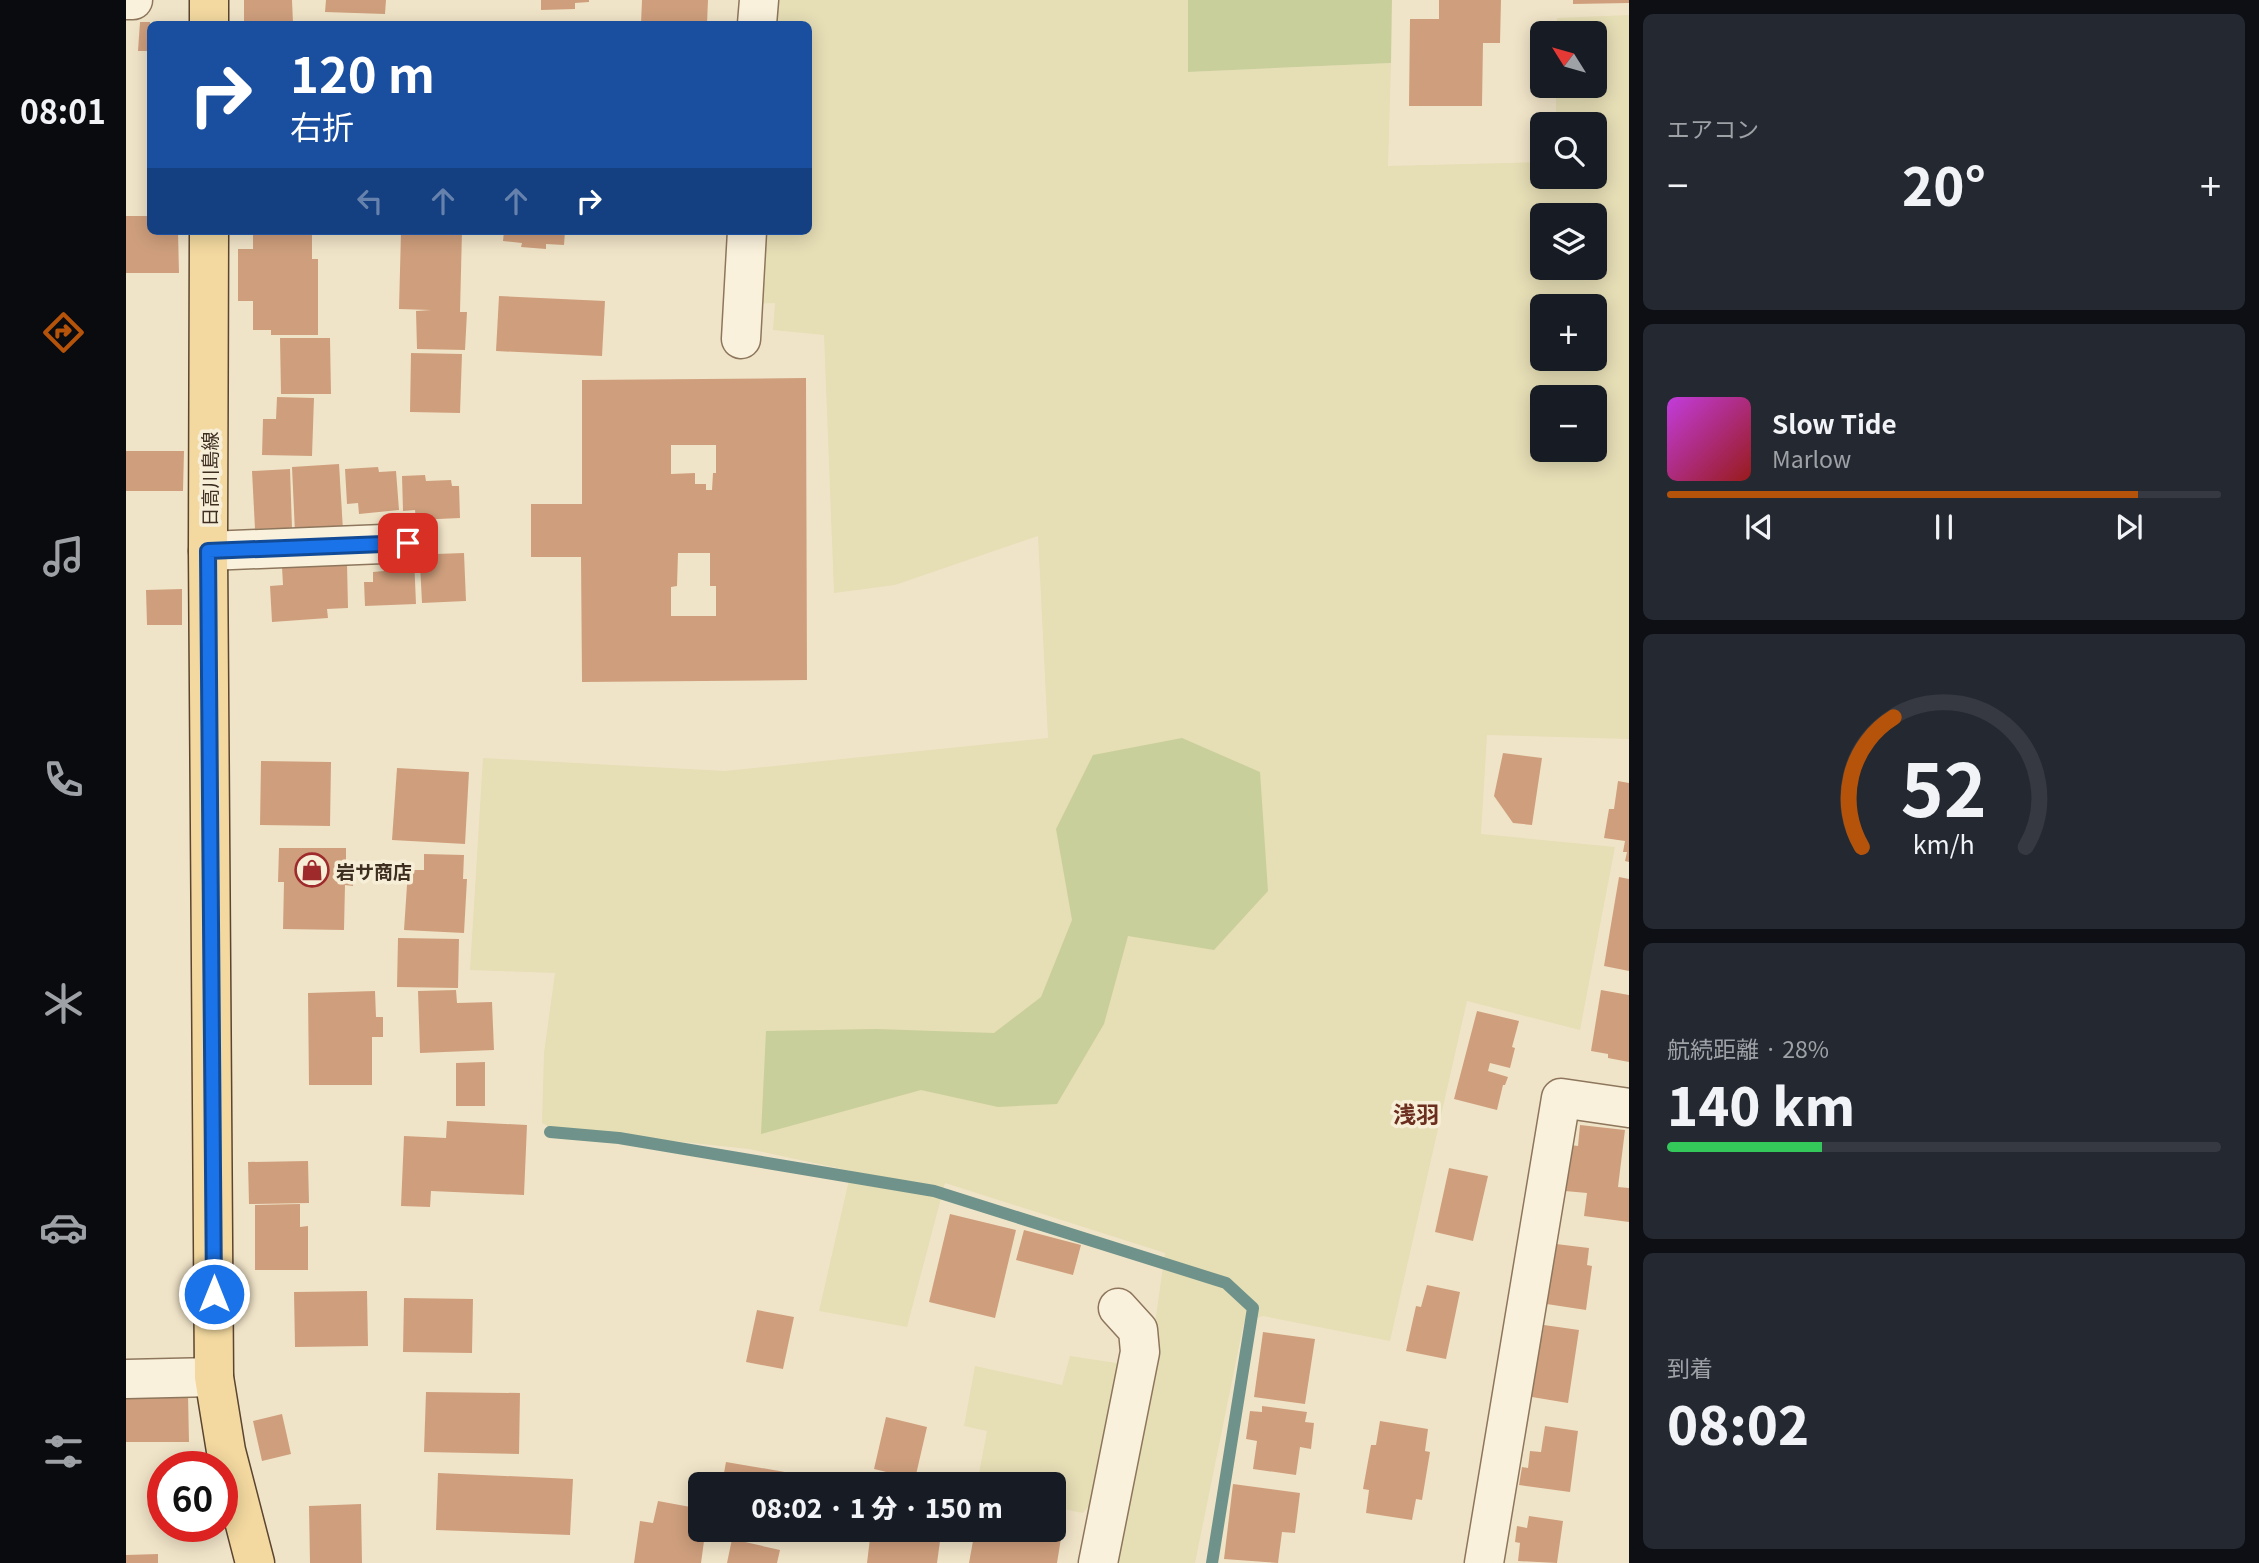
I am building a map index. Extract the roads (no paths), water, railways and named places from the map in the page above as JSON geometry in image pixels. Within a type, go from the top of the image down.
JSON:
[{"type":"main road","points":[[209,0],[209,21]]},
{"type":"main road","name":"日高川島線","points":[[209,235],[208,551],[215,1377],[226,1451],[255,1563]]},
{"type":"street","points":[[126,0],[132,0]]},
{"type":"street","points":[[757,21],[759,0]]},
{"type":"street","points":[[741,339],[747,235]]},
{"type":"street","points":[[208,551],[408,543]]},
{"type":"street","points":[[1484,1563],[1561,1098],[1629,1108]]},
{"type":"street","points":[[1098,1563],[1140,1352],[1138,1330],[1118,1308]]},
{"type":"street","points":[[126,1379],[215,1377]]},
{"type":"waterway","points":[[550,1132],[619,1138],[934,1191],[1226,1283],[1253,1308],[1212,1563]]},
{"type":"place","name":"岩サ商店","points":[[312,870]]},
{"type":"district","name":"浅羽","points":[[1416,1113]]}]
